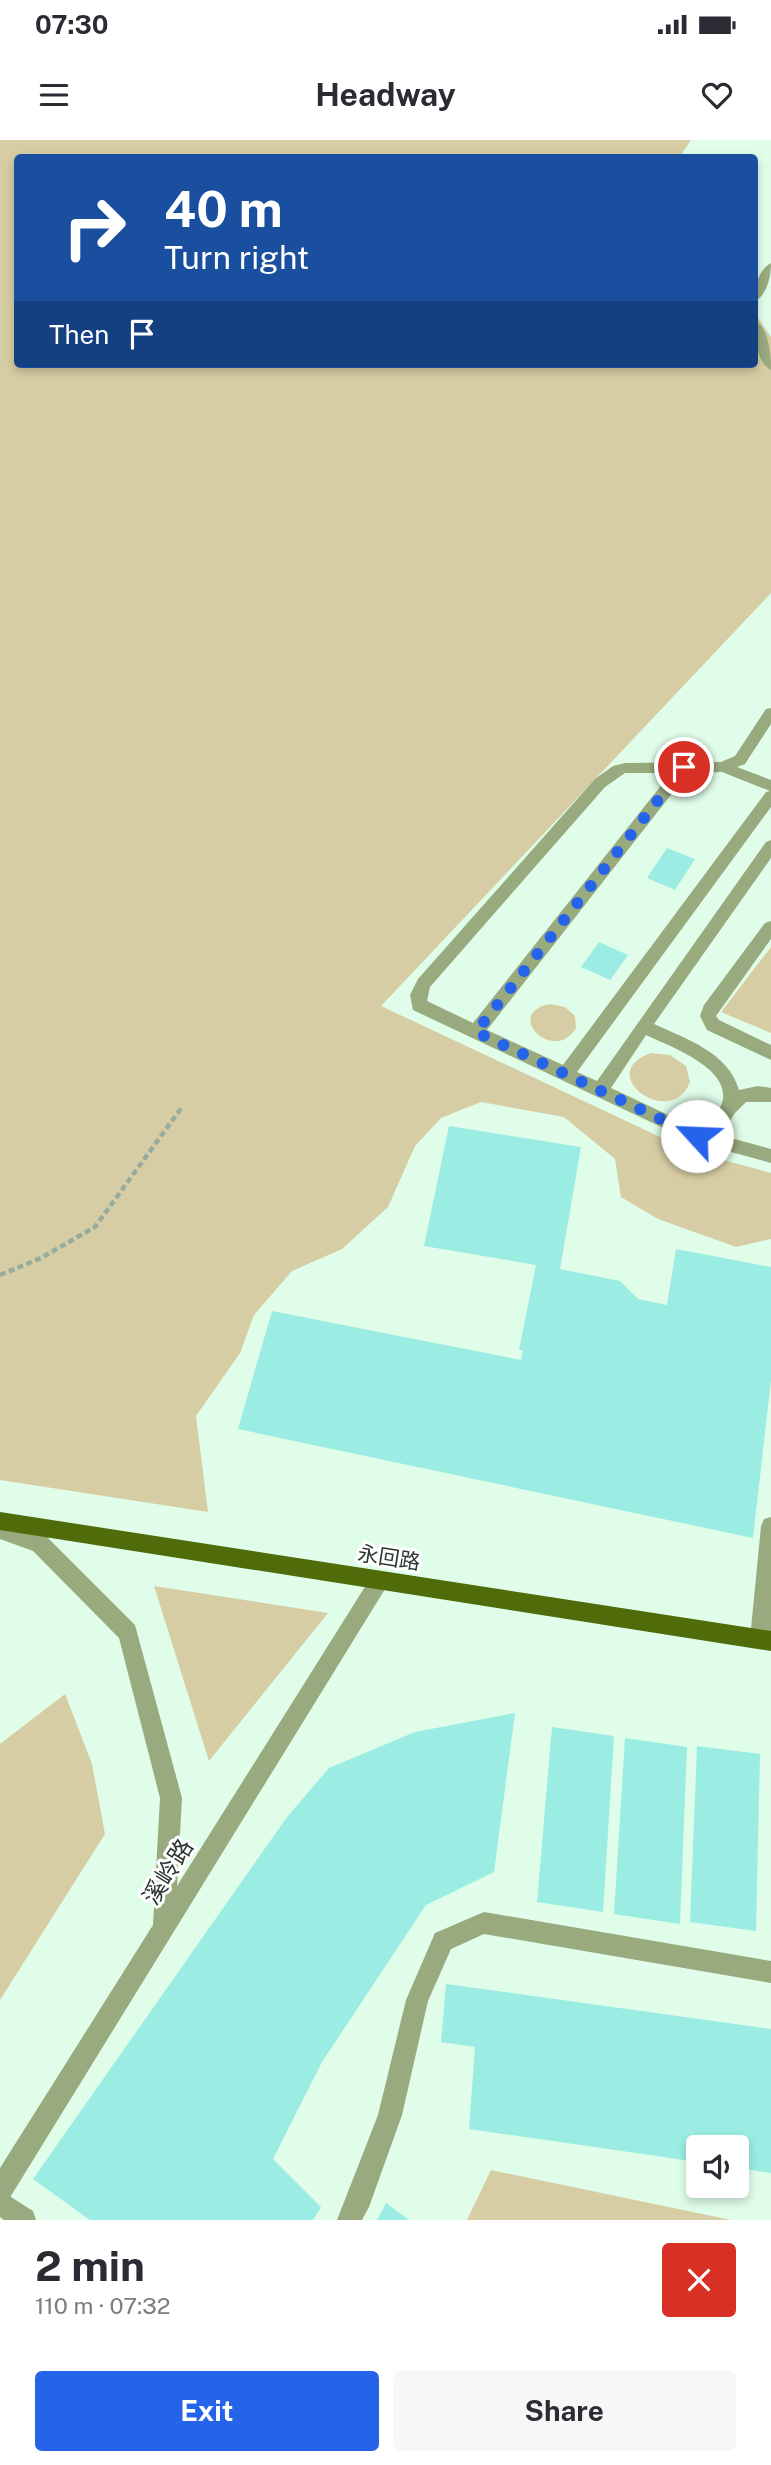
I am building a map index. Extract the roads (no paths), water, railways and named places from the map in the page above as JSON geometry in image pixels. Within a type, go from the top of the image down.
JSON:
[{"type":"main road","name":"永回路","points":[[0,1521],[765,1640]]},
{"type":"street","points":[[758,291],[771,266]]},
{"type":"street","points":[[758,333],[771,366]]},
{"type":"street","points":[[723,767],[740,760],[766,731],[771,713]]},
{"type":"street","points":[[476,1032],[684,767]]},
{"type":"street","points":[[771,786],[723,767],[618,770],[600,783],[424,983],[418,995],[419,1005],[697,1136],[771,1156]]},
{"type":"street","points":[[566,1074],[771,796]]},
{"type":"street","points":[[600,1090],[771,846]]},
{"type":"street","points":[[771,927],[708,1016],[713,1025],[771,1053]]},
{"type":"street","points":[[754,951],[771,960]]},
{"type":"street","points":[[643,1026],[708,1060],[726,1074],[733,1090],[732,1102]]},
{"type":"street","points":[[697,1136],[711,1134],[732,1102],[740,1095],[753,1092],[771,1095]]},
{"type":"street","points":[[765,1640],[771,1526]]},
{"type":"street","points":[[0,1530],[40,1544],[128,1632],[171,1798],[164,1927]]},
{"type":"street","name":"溪岭路","points":[[0,2190],[380,1581]]},
{"type":"street","points":[[349,2220],[360,2199],[390,2115],[417,2000],[443,1941],[484,1923],[771,1972]]},
{"type":"street","points":[[0,2202],[24,2220]]}]
